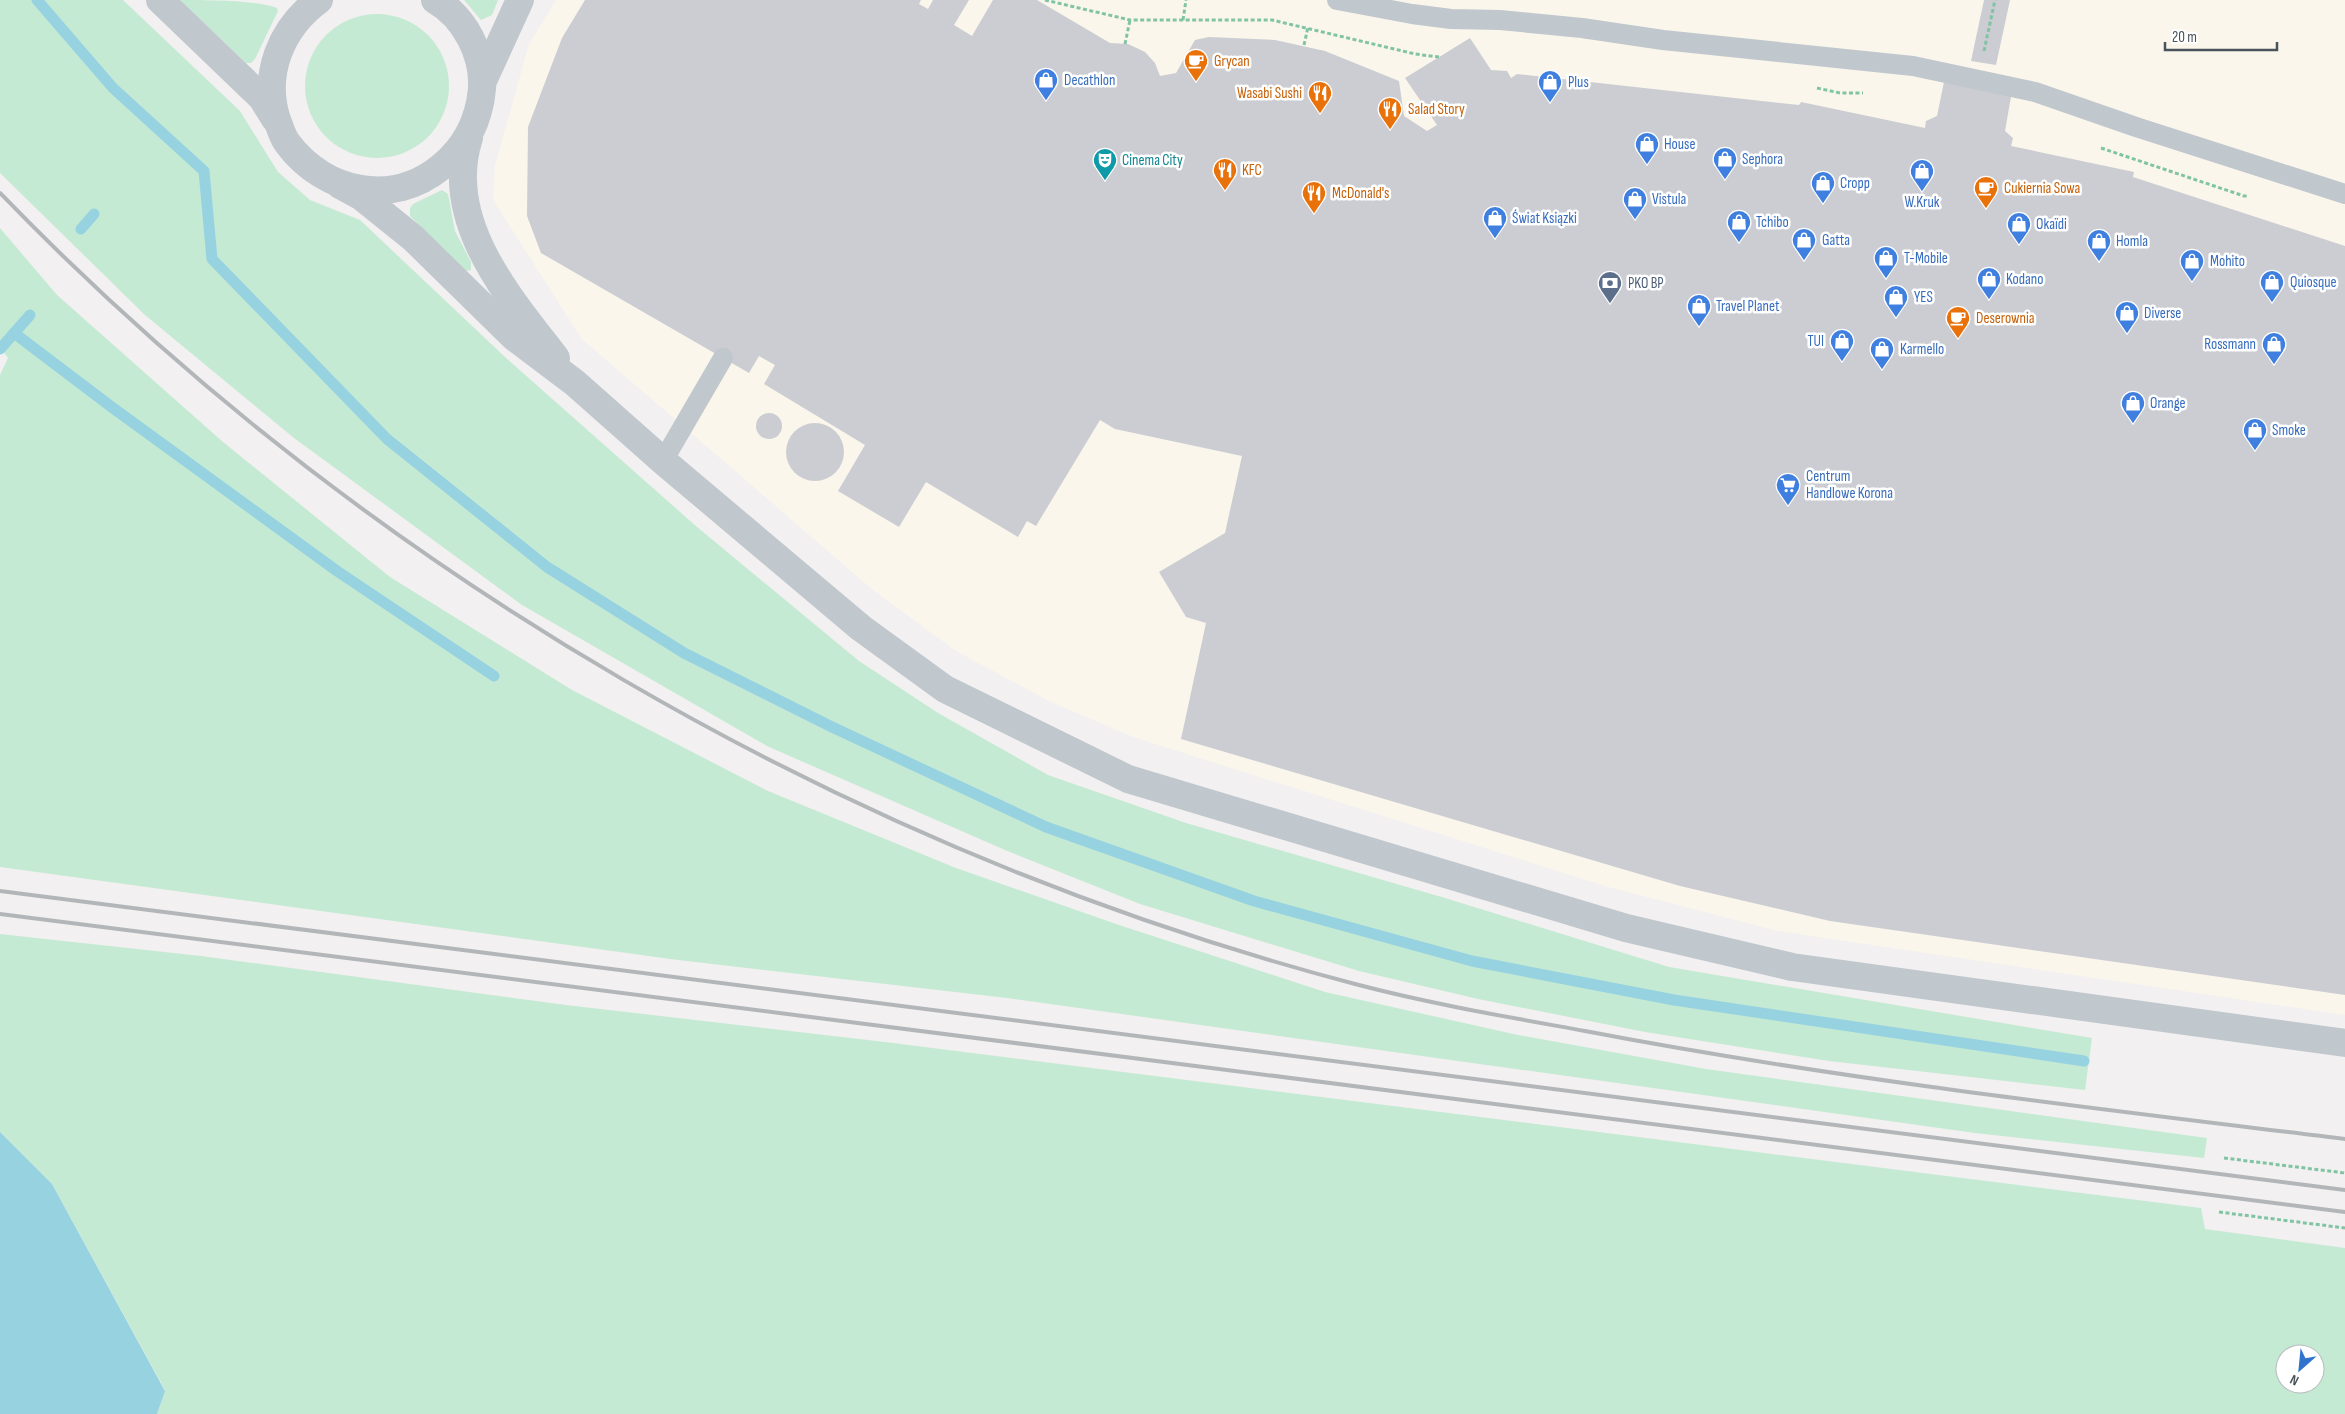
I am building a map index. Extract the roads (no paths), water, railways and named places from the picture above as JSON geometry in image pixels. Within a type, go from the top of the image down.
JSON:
[{"type":"street","points":[[160,0],[262,98],[279,124]]},
{"type":"street","points":[[319,0],[294,22],[276,57],[271,90],[273,107],[287,143],[318,173],[362,197],[392,220],[514,337],[575,383],[663,461],[861,628],[945,689],[1128,779],[1626,928],[1792,967],[2345,1043]]},
{"type":"street","points":[[435,0],[459,20],[472,40],[480,62],[482,83],[481,105],[470,132],[465,155],[464,177],[467,212],[472,230],[504,288],[575,383]]},
{"type":"street","points":[[482,83],[520,0]]},
{"type":"street","points":[[340,185],[364,190],[383,191],[422,180],[451,160],[470,132]]},
{"type":"lane","points":[[1337,0],[1428,16],[1518,22],[1736,48],[1828,55],[1913,66],[1978,79],[2056,99],[2136,127],[2345,194]]},
{"type":"lane","points":[[663,461],[723,358]]},
{"type":"water","points":[[0,1132],[52,1184],[165,1391],[157,1414],[0,1414]]},
{"type":"waterway","points":[[37,0],[113,88],[204,171],[212,259],[387,439],[547,567],[684,653],[832,727],[1046,827],[1254,901],[1472,961],[1674,1000],[2084,1061]]},
{"type":"waterway","points":[[81,229],[94,214]]},
{"type":"waterway","points":[[0,349],[30,315]]},
{"type":"waterway","points":[[14,333],[113,408],[337,571],[494,676]]},
{"type":"railway","points":[[0,193],[143,330],[295,458],[456,574],[624,680],[799,775],[980,857],[1166,927],[1355,984],[1441,1004],[1774,1064],[2059,1104],[2345,1139]]},
{"type":"railway","points":[[0,891],[2345,1190]]},
{"type":"railway","points":[[0,914],[2345,1212]]},
{"type":"place","name":"Grycan","points":[[1196,82]]},
{"type":"place","name":"Decathlon","points":[[1046,101]]},
{"type":"place","name":"Plus","points":[[1550,103]]},
{"type":"place","name":"Wasabi Sushi","points":[[1320,114]]},
{"type":"place","name":"Salad Story","points":[[1390,130]]},
{"type":"place","name":"House","points":[[1647,165]]},
{"type":"place","name":"Sephora","points":[[1725,180]]},
{"type":"place","name":"Cinema City","points":[[1105,181]]},
{"type":"place","name":"KFC","points":[[1225,191]]},
{"type":"place","name":"W.Kruk","points":[[1922,192]]},
{"type":"place","name":"Cropp","points":[[1823,204]]},
{"type":"place","name":"Cukiernia Sowa","points":[[1986,209]]},
{"type":"place","name":"McDonald's","points":[[1314,214]]},
{"type":"place","name":"Vistula","points":[[1635,220]]},
{"type":"place","name":"Świat Ksiązki","points":[[1495,239]]},
{"type":"place","name":"Tchibo","points":[[1739,243]]},
{"type":"place","name":"Okaïdi","points":[[2019,245]]},
{"type":"place","name":"Gatta","points":[[1804,261]]},
{"type":"place","name":"Homla","points":[[2099,262]]},
{"type":"place","name":"T-Mobile","points":[[1886,279]]},
{"type":"place","name":"Mohito","points":[[2192,282]]},
{"type":"place","name":"Kodano","points":[[1989,300]]},
{"type":"place","name":"Quiosque","points":[[2272,303]]},
{"type":"place","name":"PKO BP","points":[[1610,304]]},
{"type":"place","name":"YES","points":[[1896,318]]},
{"type":"place","name":"Travel Planet","points":[[1699,327]]},
{"type":"place","name":"Diverse","points":[[2127,334]]},
{"type":"place","name":"Deserownia","points":[[1958,339]]},
{"type":"place","name":"TUI","points":[[1842,362]]},
{"type":"place","name":"Rossmann","points":[[2274,365]]},
{"type":"place","name":"Karmello","points":[[1882,370]]},
{"type":"place","name":"Orange","points":[[2133,424]]},
{"type":"place","name":"Smoke","points":[[2255,451]]},
{"type":"place","name":"Centrum Handlowe Korona","points":[[1788,506]]}]
